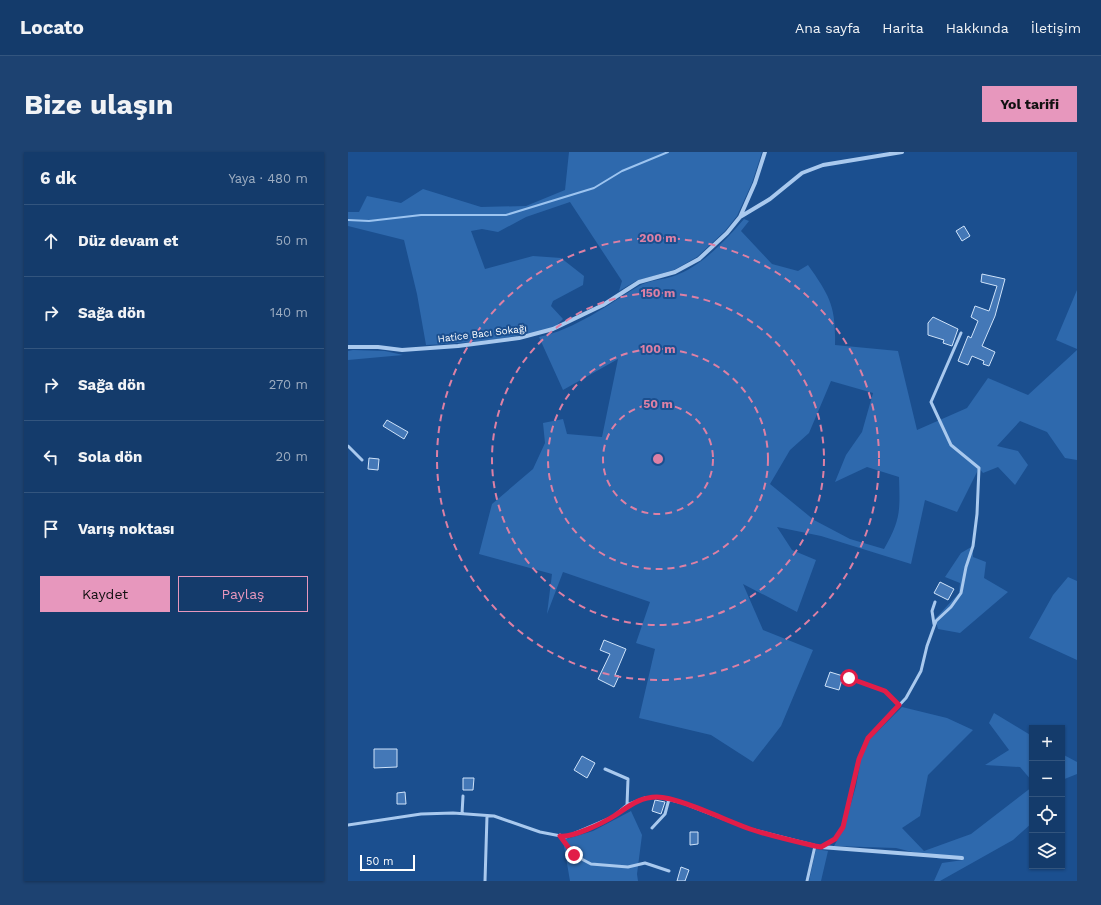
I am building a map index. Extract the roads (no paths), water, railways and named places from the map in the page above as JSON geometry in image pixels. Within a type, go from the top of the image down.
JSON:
[{"type":"street","points":[[740,217],[755,183],[765,152]]},
{"type":"street","name":"Hatice Bacı Sokağı","points":[[348,347],[378,347],[402,350],[458,346],[519,338],[553,330],[602,305],[639,282],[675,272],[699,259],[727,233],[740,217],[770,200],[802,174],[823,165],[902,152]]},
{"type":"street","points":[[821,847],[962,858]]},
{"type":"lane","points":[[348,825],[421,814],[462,814],[487,816],[516,823],[540,832],[566,837],[613,817],[627,805],[645,798],[659,797],[669,799],[750,829],[815,846],[821,847],[835,839],[843,827],[859,759],[868,738],[906,698],[921,670],[926,646],[936,621],[951,607],[961,594],[966,567],[973,546],[977,514],[978,468],[950,445],[931,402],[961,333]]},
{"type":"lane","points":[[348,446],[362,460]]},
{"type":"lane","points":[[934,626],[932,611],[935,602]]},
{"type":"lane","points":[[849,678],[885,691],[899,705]]},
{"type":"lane","points":[[605,769],[628,779],[627,805]]},
{"type":"lane","points":[[462,814],[463,796]]},
{"type":"lane","points":[[652,828],[666,814],[669,799]]},
{"type":"lane","points":[[485,881],[487,816]]},
{"type":"lane","points":[[560,836],[574,855],[591,864],[628,867],[645,863],[668,871]]},
{"type":"lane","points":[[807,881],[815,846]]},
{"type":"waterway","points":[[348,220],[369,221],[421,215],[506,215],[594,188],[622,171],[668,152]]}]
